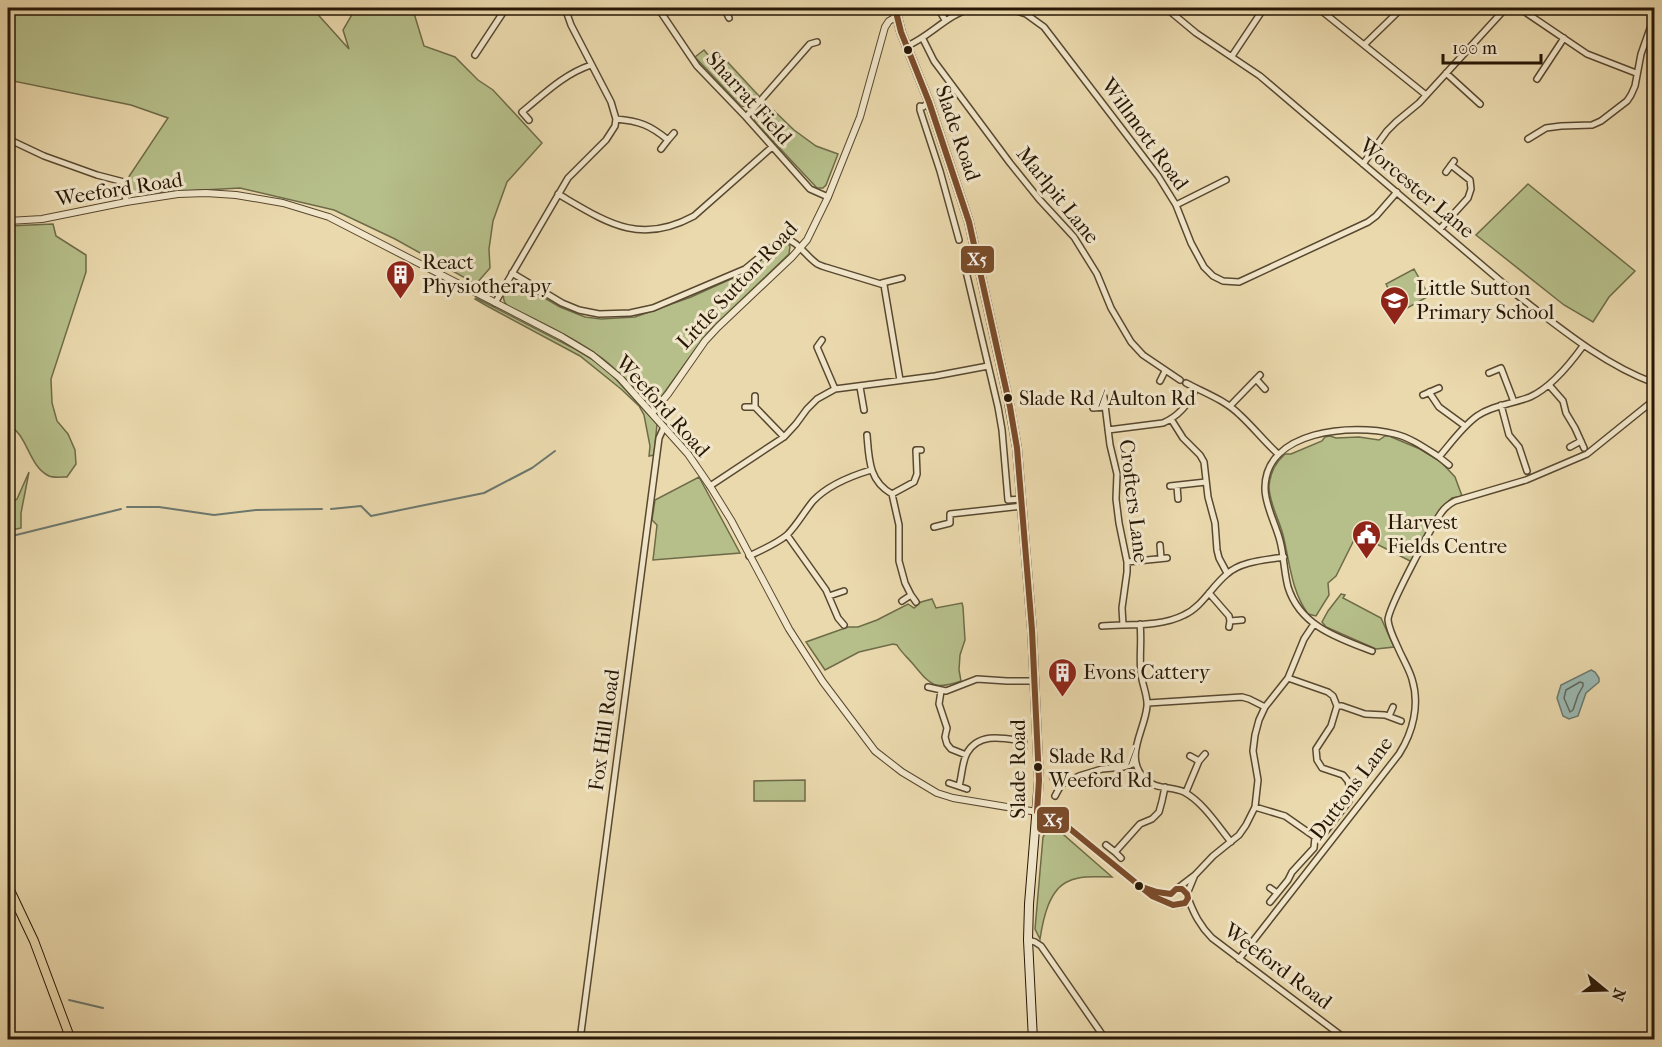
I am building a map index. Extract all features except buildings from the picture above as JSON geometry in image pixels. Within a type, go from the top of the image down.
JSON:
[{"type":"main road","points":[[895,8],[896,17]]},
{"type":"main road","name":"Slade Road","points":[[896,17],[929,102],[969,222],[1010,405],[1017,448],[1032,630],[1039,780],[1028,940],[1033,1040]]},
{"type":"main road","points":[[8,886],[34,941],[71,1040]]},
{"type":"street","points":[[475,55],[506,8]]},
{"type":"street","points":[[495,303],[568,178],[612,133],[615,126],[611,102],[571,25],[565,8]]},
{"type":"street","name":"Sharrat Field","points":[[658,8],[697,66],[810,189],[828,197]]},
{"type":"street","points":[[726,8],[729,18]]},
{"type":"street","points":[[938,8],[945,20]]},
{"type":"street","points":[[907,46],[923,39],[945,20],[973,8]]},
{"type":"street","name":"Willmott Road","points":[[1008,8],[1026,14],[1044,27],[1158,176],[1176,205],[1191,243],[1204,267],[1213,276],[1223,281],[1239,282],[1368,222],[1397,192]]},
{"type":"street","name":"Worcester Lane","points":[[1166,8],[1196,33],[1266,80],[1517,295],[1582,346],[1654,383]]},
{"type":"street","points":[[1232,56],[1264,8]]},
{"type":"street","points":[[1318,8],[1426,95]]},
{"type":"street","points":[[1365,45],[1402,8]]},
{"type":"street","points":[[1363,164],[1387,131],[1446,74],[1503,9],[1522,10],[1587,54],[1636,73]]},
{"type":"street","name":"Little Sutton Road","points":[[652,414],[705,341],[807,240],[828,197],[860,117],[885,27],[896,17]]},
{"type":"street","points":[[1528,139],[1546,128],[1592,125],[1627,101],[1631,95],[1641,54],[1654,17]]},
{"type":"street","points":[[1537,79],[1539,69],[1564,38]]},
{"type":"street","name":"Marlpit Lane","points":[[923,39],[934,61],[1010,163],[1074,237],[1131,342],[1143,355],[1165,371],[1230,406],[1277,453]]},
{"type":"street","points":[[746,117],[810,45],[817,42]]},
{"type":"street","points":[[522,112],[566,76],[591,65]]},
{"type":"street","points":[[1446,74],[1480,104]]},
{"type":"street","points":[[1473,97],[1478,90]]},
{"type":"street","points":[[929,102],[923,107],[920,106],[920,110],[959,240]]},
{"type":"street","points":[[516,106],[529,120]]},
{"type":"street","points":[[615,119],[632,120],[647,125],[668,140]]},
{"type":"street","points":[[1546,128],[1550,136]]},
{"type":"street","points":[[661,149],[674,133]]},
{"type":"street","points":[[8,139],[44,156],[124,182],[126,202]]},
{"type":"street","points":[[558,194],[618,226],[644,230],[668,227],[694,216],[772,147]]},
{"type":"street","points":[[1440,229],[1468,198],[1471,189],[1470,180],[1453,163],[1446,172]]},
{"type":"street","points":[[1176,205],[1226,180]]},
{"type":"street","name":"Weeford Road","points":[[8,221],[53,217],[178,194],[236,195],[283,203],[329,217],[562,337],[591,355],[620,378],[688,454],[710,486],[794,638],[875,751],[902,772],[938,793],[953,798],[1037,812],[1069,828],[1152,896],[1174,904]]},
{"type":"street","points":[[956,226],[969,222]]},
{"type":"street","points":[[512,273],[562,303],[579,310],[599,314],[630,313],[653,308],[745,269],[783,238],[789,239],[816,263],[825,267],[882,283],[902,278]]},
{"type":"street","points":[[978,263],[965,267],[998,407],[1008,500],[1022,502]]},
{"type":"street","points":[[882,283],[885,287],[900,380]]},
{"type":"street","points":[[977,321],[990,317]]},
{"type":"street","points":[[817,347],[822,340]]},
{"type":"street","points":[[810,345],[817,347]]},
{"type":"street","points":[[1439,457],[1466,426],[1483,412],[1539,392],[1549,385],[1582,346]]},
{"type":"street","points":[[817,347],[835,389]]},
{"type":"street","points":[[710,486],[784,438],[817,399],[835,389],[935,376],[988,366]]},
{"type":"street","points":[[1489,373],[1501,368],[1514,402]]},
{"type":"street","points":[[1160,381],[1165,371]]},
{"type":"street","points":[[1230,406],[1258,377],[1265,389]]},
{"type":"street","points":[[1549,385],[1563,401],[1566,413],[1584,448]]},
{"type":"street","points":[[861,387],[864,410]]},
{"type":"street","points":[[1108,430],[1163,423],[1185,408],[1196,388]]},
{"type":"street","points":[[1423,395],[1439,388]]},
{"type":"street","points":[[1430,392],[1438,407],[1466,426]]},
{"type":"street","points":[[755,396],[755,407],[784,438]]},
{"type":"street","name":"Crofters Lane","points":[[1104,397],[1117,474],[1116,499],[1119,523],[1127,562],[1122,608],[1123,625]]},
{"type":"street","name":"Duttons Lane","points":[[1239,959],[1408,740],[1416,699],[1412,679],[1391,632],[1388,619],[1421,547],[1441,513],[1449,503],[1526,480],[1587,454],[1654,400]]},
{"type":"street","points":[[998,407],[1010,405]]},
{"type":"street","points":[[1501,405],[1509,435],[1519,447],[1526,468],[1518,468]]},
{"type":"street","points":[[745,407],[755,407]]},
{"type":"street","points":[[1093,408],[1105,407]]},
{"type":"street","points":[[1171,419],[1184,438],[1200,454],[1215,523],[1217,550],[1227,573]]},
{"type":"street","name":"Fox Hill Road","points":[[580,1040],[659,438],[664,427]]},
{"type":"street","points":[[1372,651],[1330,634],[1314,624],[1300,610],[1292,596],[1265,488],[1269,469],[1277,453],[1310,436],[1326,431],[1353,429],[1384,431],[1410,439],[1449,465]]},
{"type":"street","points":[[867,435],[871,470],[883,489],[892,494],[899,525],[899,561],[906,583],[916,602]]},
{"type":"street","points":[[892,494],[914,482],[917,474],[918,450],[915,441]]},
{"type":"street","points":[[1570,447],[1581,441]]},
{"type":"street","points":[[749,556],[787,535],[818,496],[829,488],[852,476],[871,470]]},
{"type":"street","points":[[1178,499],[1173,486],[1206,482]]},
{"type":"street","points":[[934,526],[950,524],[950,514],[1022,502]]},
{"type":"street","points":[[787,535],[829,596],[838,618],[844,625]]},
{"type":"street","points":[[1127,562],[1164,558],[1160,545]]},
{"type":"street","points":[[1102,626],[1166,621],[1184,615],[1227,573],[1244,565],[1284,557]]},
{"type":"street","points":[[829,596],[844,591]]},
{"type":"street","points":[[1209,593],[1229,616],[1229,624],[1242,620]]},
{"type":"street","points":[[902,601],[911,595]]},
{"type":"street","points":[[1140,624],[1141,672],[1148,703],[1135,748],[1136,763],[1140,773],[1156,786],[1186,792],[1210,814],[1231,842]]},
{"type":"street","points":[[1195,875],[1185,903],[1181,906],[1174,904],[1170,899],[1171,894],[1239,835],[1255,807],[1258,780],[1253,752],[1255,735],[1265,707],[1288,678],[1304,639],[1314,624]]},
{"type":"street","points":[[1362,654],[1365,648]]},
{"type":"street","points":[[1288,678],[1328,692],[1333,696],[1337,706],[1331,726],[1316,749],[1317,760],[1322,768],[1343,775],[1348,781],[1351,793],[1349,801],[1325,832],[1315,837]]},
{"type":"street","points":[[928,687],[941,691],[977,679],[1035,681]]},
{"type":"street","points":[[941,691],[939,704],[947,728],[945,737],[947,744],[951,749],[966,755]]},
{"type":"street","points":[[1148,703],[1242,697],[1265,707]]},
{"type":"street","points":[[1337,706],[1365,714],[1389,716],[1401,721]]},
{"type":"street","points":[[1389,716],[1393,707]]},
{"type":"street","points":[[1023,732],[1024,749]]},
{"type":"street","points":[[959,786],[966,755],[976,743],[986,738],[998,737],[1023,741]]},
{"type":"street","points":[[1186,792],[1199,761],[1205,754]]},
{"type":"street","points":[[1190,756],[1199,761]]},
{"type":"street","points":[[1055,796],[1060,785],[1096,770],[1124,767],[1136,763]]},
{"type":"street","points":[[1053,778],[1060,785]]},
{"type":"street","points":[[949,783],[967,789]]},
{"type":"street","points":[[1115,852],[1140,824],[1152,819],[1159,812],[1165,787]]},
{"type":"street","points":[[1255,807],[1285,816],[1315,837]]},
{"type":"street","points":[[1270,902],[1292,872],[1314,848],[1315,837]]},
{"type":"street","points":[[1106,845],[1121,858]]},
{"type":"street","name":"Weeford Road","points":[[1142,887],[1171,894]]},
{"type":"street","points":[[1178,888],[1184,890],[1188,896]]},
{"type":"street","points":[[1270,888],[1277,893]]},
{"type":"street","name":"Weeford Road","points":[[1188,896],[1194,914],[1212,939],[1347,1040]]},
{"type":"street","name":"Weeford Road","points":[[1181,906],[1194,914]]},
{"type":"street","points":[[1028,940],[1041,946],[1106,1040]]},
{"type":"green space","points":[[8,8],[312,8],[349,49],[343,30],[354,11],[359,8],[413,10],[424,46],[455,57],[478,80],[493,90],[542,143],[507,182],[493,221],[489,249],[490,268],[476,284],[395,239],[334,210],[240,188],[131,194],[114,199],[168,118],[131,105],[8,80]]},
{"type":"green space","points":[[704,50],[714,62],[722,56],[759,96],[753,103],[749,106],[741,106],[695,57]]},
{"type":"green space","points":[[765,102],[794,130],[816,146],[838,154],[823,188],[817,188],[755,122],[756,114]]},
{"type":"green space","points":[[1528,184],[1635,271],[1609,297],[1593,322],[1564,305],[1476,235]]},
{"type":"green space","points":[[53,224],[56,236],[86,255],[86,272],[51,379],[52,403],[57,421],[68,434],[75,450],[76,464],[67,477],[51,477],[42,471],[20,435],[8,425],[8,226]]},
{"type":"green space","points":[[784,242],[790,246],[789,254],[712,328],[659,400],[645,400],[619,373],[591,350],[508,306],[503,298],[509,284],[517,282],[560,307],[585,317],[601,319],[635,317],[691,297],[744,273]]},
{"type":"green space","points":[[1414,269],[1429,296],[1400,312],[1386,284]]},
{"type":"green space","points":[[476,298],[575,349],[611,374],[657,424],[654,455],[649,456],[650,446],[644,415],[639,406],[621,389],[580,356]]},
{"type":"green space","points":[[1330,436],[1379,440],[1389,436],[1420,449],[1441,462],[1455,477],[1462,496],[1452,498],[1441,508],[1412,562],[1357,534],[1336,576],[1328,583],[1329,595],[1316,616],[1308,614],[1298,595],[1269,486],[1274,468],[1285,454],[1291,454]]},
{"type":"green space","points":[[29,472],[21,513],[21,528],[8,531],[8,505],[17,499]]},
{"type":"green space","points":[[699,477],[740,553],[653,560],[657,525],[652,520],[655,500]]},
{"type":"green space","points":[[1341,594],[1345,595],[1343,598],[1381,618],[1394,647],[1376,649],[1326,627],[1322,622]]},
{"type":"green space","points":[[932,599],[936,608],[962,603],[965,640],[960,655],[961,681],[944,685],[933,684],[897,645],[893,644],[859,652],[825,670],[806,642],[848,627],[858,627],[877,620],[908,604],[914,608],[921,602]]},
{"type":"green space","points":[[805,780],[805,801],[754,801],[754,781]]},
{"type":"green space","points":[[1049,827],[1057,829],[1112,877],[1079,878],[1062,885],[1048,906],[1040,939],[1035,929],[1043,837]]},
{"type":"water","points":[[1591,670],[1599,678],[1599,682],[1586,693],[1578,716],[1569,719],[1563,716],[1557,698],[1561,685]]},
{"type":"waterway","points":[[331,509],[361,506],[371,516],[484,493],[532,468],[555,451]]},
{"type":"waterway","points":[[127,507],[159,507],[214,515],[256,510],[322,509]]},
{"type":"waterway","points":[[8,537],[121,509]]},
{"type":"waterway","points":[[69,1000],[103,1008]]},
{"type":"transit line","name":"X5","points":[[895,8],[901,32],[929,102],[969,222],[1010,407],[1017,448],[1032,630],[1039,780],[1037,812],[1069,828],[1152,896],[1173,905],[1185,903],[1188,898],[1182,889],[1176,889],[1171,894],[1142,887]]},
{"type":"place","name":"React Physiotherapy","points":[[401,300]]},
{"type":"place","name":"Little Sutton Primary School","points":[[1395,326]]},
{"type":"place","name":"Slade Rd / Aulton Rd","points":[[1008,398]]},
{"type":"place","name":"Harvest Fields Centre","points":[[1366,560]]},
{"type":"place","name":"Evons Cattery","points":[[1062,698]]},
{"type":"place","name":"Slade Rd / Weeford Rd","points":[[1038,767]]}]
